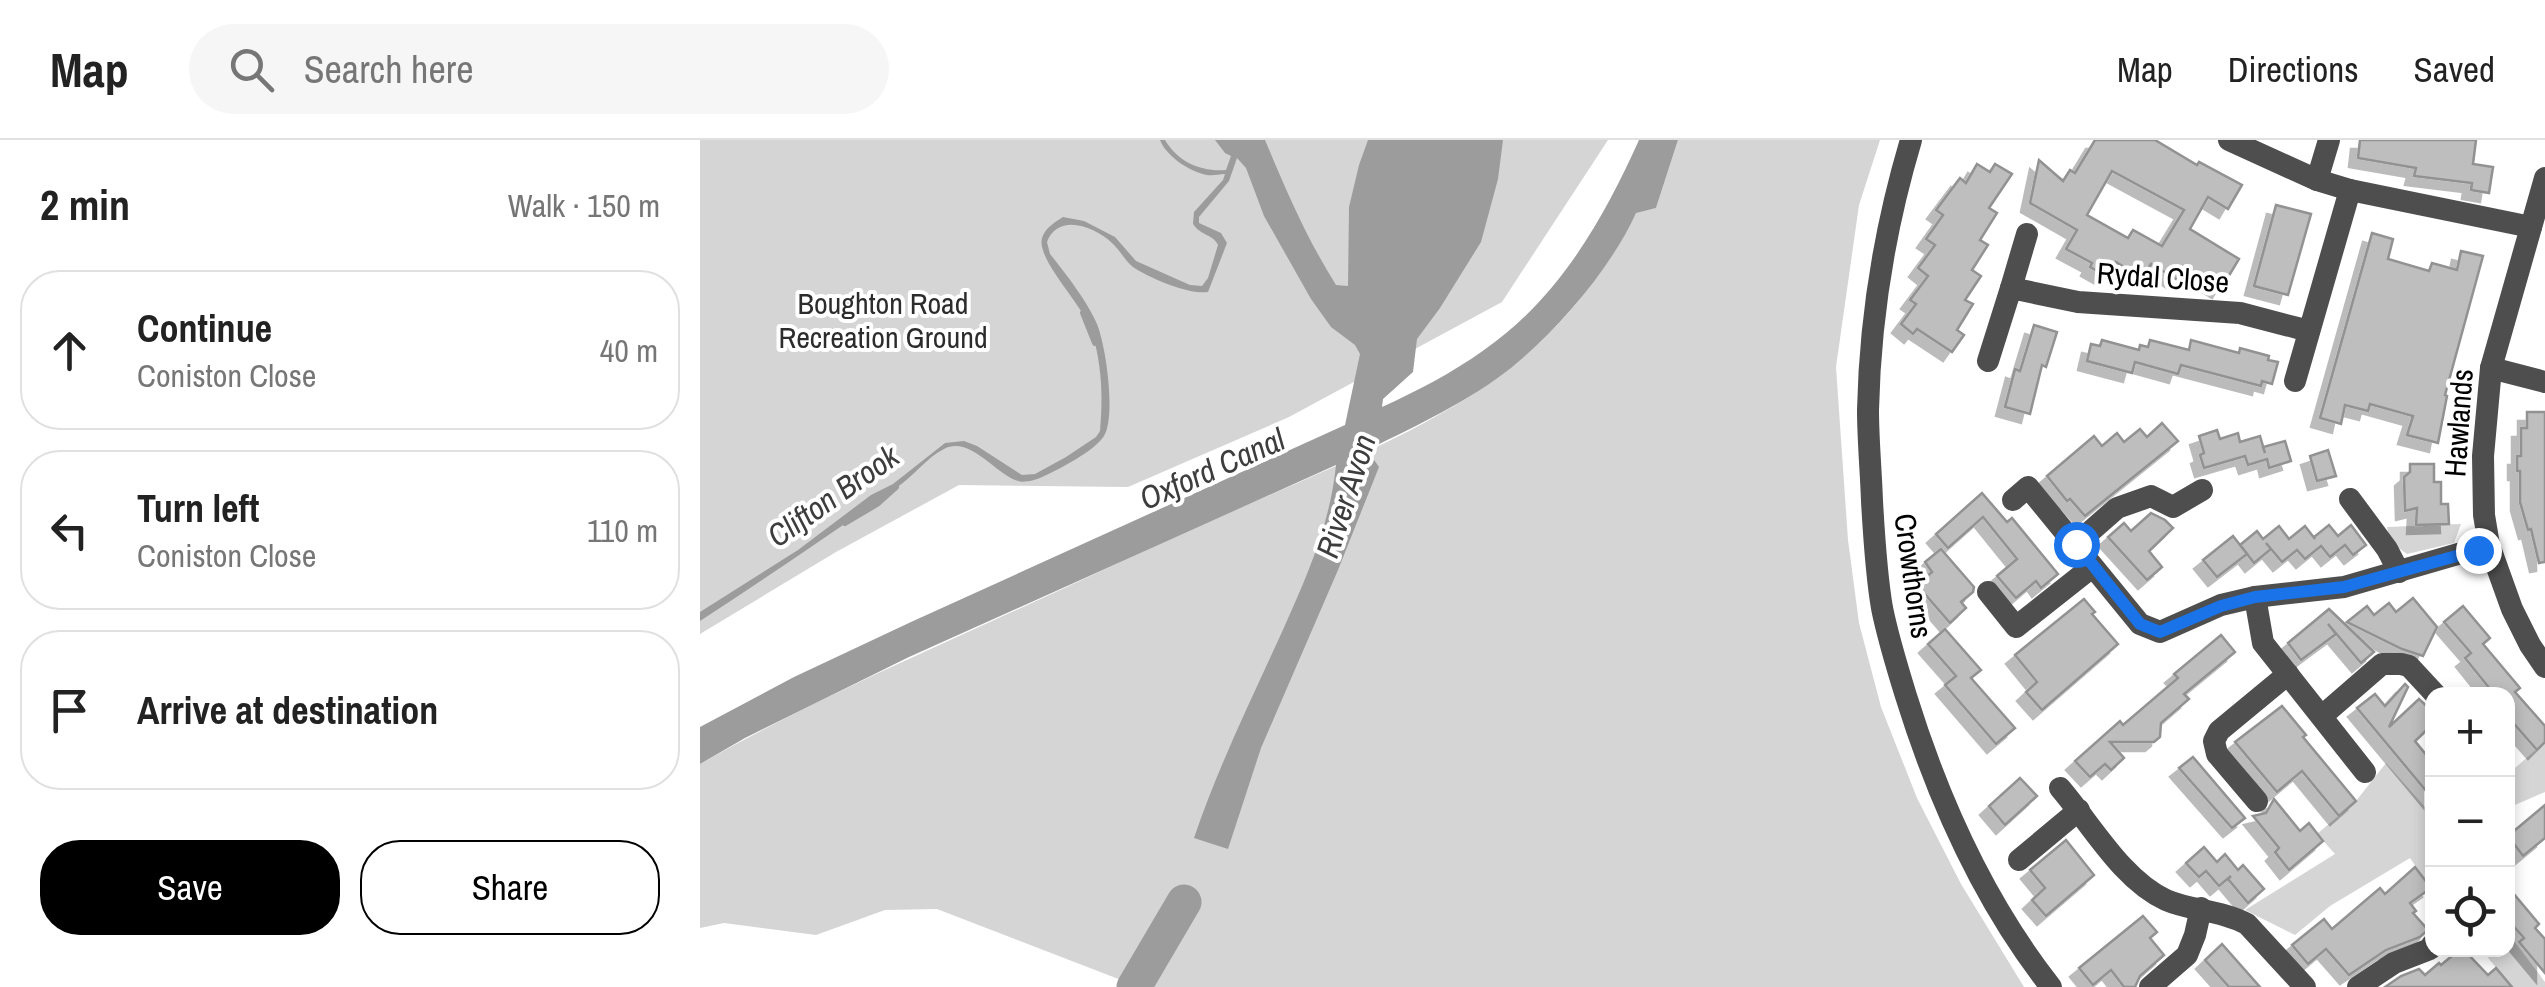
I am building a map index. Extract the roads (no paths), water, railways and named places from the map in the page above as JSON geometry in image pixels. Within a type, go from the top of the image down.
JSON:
[{"type":"street","name":"Crowthorns","points":[[1911,140],[1884,256],[1870,390],[1869,446],[1882,604],[1892,649],[1939,792],[1976,870],[2030,960],[2052,987]]},
{"type":"street","points":[[2229,140],[2317,180],[2350,190],[2532,226]]},
{"type":"street","points":[[2317,180],[2329,140]]},
{"type":"street","name":"Hawlands","points":[[2545,178],[2491,368],[2483,456],[2484,515],[2490,546],[2512,609],[2545,667]]},
{"type":"street","points":[[2295,381],[2350,190]]},
{"type":"street","points":[[1988,361],[2027,234]]},
{"type":"street","name":"Rydal Close","points":[[2011,288],[2078,302],[2240,313],[2309,331]]},
{"type":"street","points":[[2491,368],[2545,382]]},
{"type":"street","points":[[2013,500],[2028,487],[2140,624],[2160,632],[2221,606],[2255,597],[2344,587],[2490,546]]},
{"type":"street","points":[[2076,544],[2116,508],[2151,496],[2173,507],[2202,490]]},
{"type":"street","points":[[2350,499],[2399,572]]},
{"type":"street","points":[[1988,592],[2016,627],[2092,566]]},
{"type":"street","points":[[2255,597],[2263,643],[2365,772]]},
{"type":"street","points":[[2322,716],[2382,664],[2409,666],[2428,687]]},
{"type":"street","points":[[2257,801],[2217,754],[2214,742],[2219,731],[2288,674]]},
{"type":"street","points":[[2060,788],[2125,870],[2144,887],[2167,900],[2247,924],[2305,987]]},
{"type":"street","points":[[2019,860],[2080,810]]},
{"type":"street","points":[[2150,987],[2187,955],[2201,908]]},
{"type":"street","points":[[2358,987],[2394,963],[2425,950]]},
{"type":"water","points":[[1160,140],[1165,140],[1191,164],[1226,170],[1231,156],[1215,140],[1265,140],[1325,268],[1336,285],[1348,286],[1349,207],[1368,140],[1503,140],[1498,179],[1481,242],[1417,339],[1413,372],[1383,399],[1382,407],[1459,366],[1510,330],[1576,256],[1639,140],[1678,140],[1656,208],[1636,213],[1598,276],[1547,335],[1478,391],[1371,448],[1370,454],[1379,467],[1261,748],[1228,849],[1194,838],[1308,570],[1329,509],[1336,465],[909,657],[700,764],[700,727],[794,677],[1345,425],[1360,354],[1355,345],[1331,327],[1311,299],[1264,216],[1246,168],[1237,158],[1229,181],[1199,217],[1199,223],[1221,233],[1227,243],[1208,292],[1159,281],[1130,265],[1112,243],[1096,232],[1077,225],[1059,228],[1047,242],[1050,254],[1093,315],[1104,348],[1108,426],[1092,448],[1047,475],[1023,482],[973,451],[954,446],[944,449],[896,488],[700,621],[700,612],[798,550],[945,443],[964,441],[977,446],[1022,475],[1035,474],[1096,437],[1100,431],[1101,393],[1092,332],[1046,258],[1042,238],[1063,217],[1084,221],[1115,237],[1136,261],[1190,285],[1202,286],[1218,245],[1193,224],[1194,212],[1225,174],[1207,175],[1186,167],[1167,152]]},
{"type":"waterway","name":"Clifton Brook","points":[[1083,313],[1095,343]]},
{"type":"waterway","name":"Clifton Brook","points":[[845,523],[896,487]]},
{"type":"waterway","name":"River Avon","points":[[1134,987],[1184,902]]},
{"type":"park label","name":"Boughton Road Recreation Ground","points":[[883,321]]},
{"type":"water label","name":"Oxford Canal","points":[[1212,469]]}]
